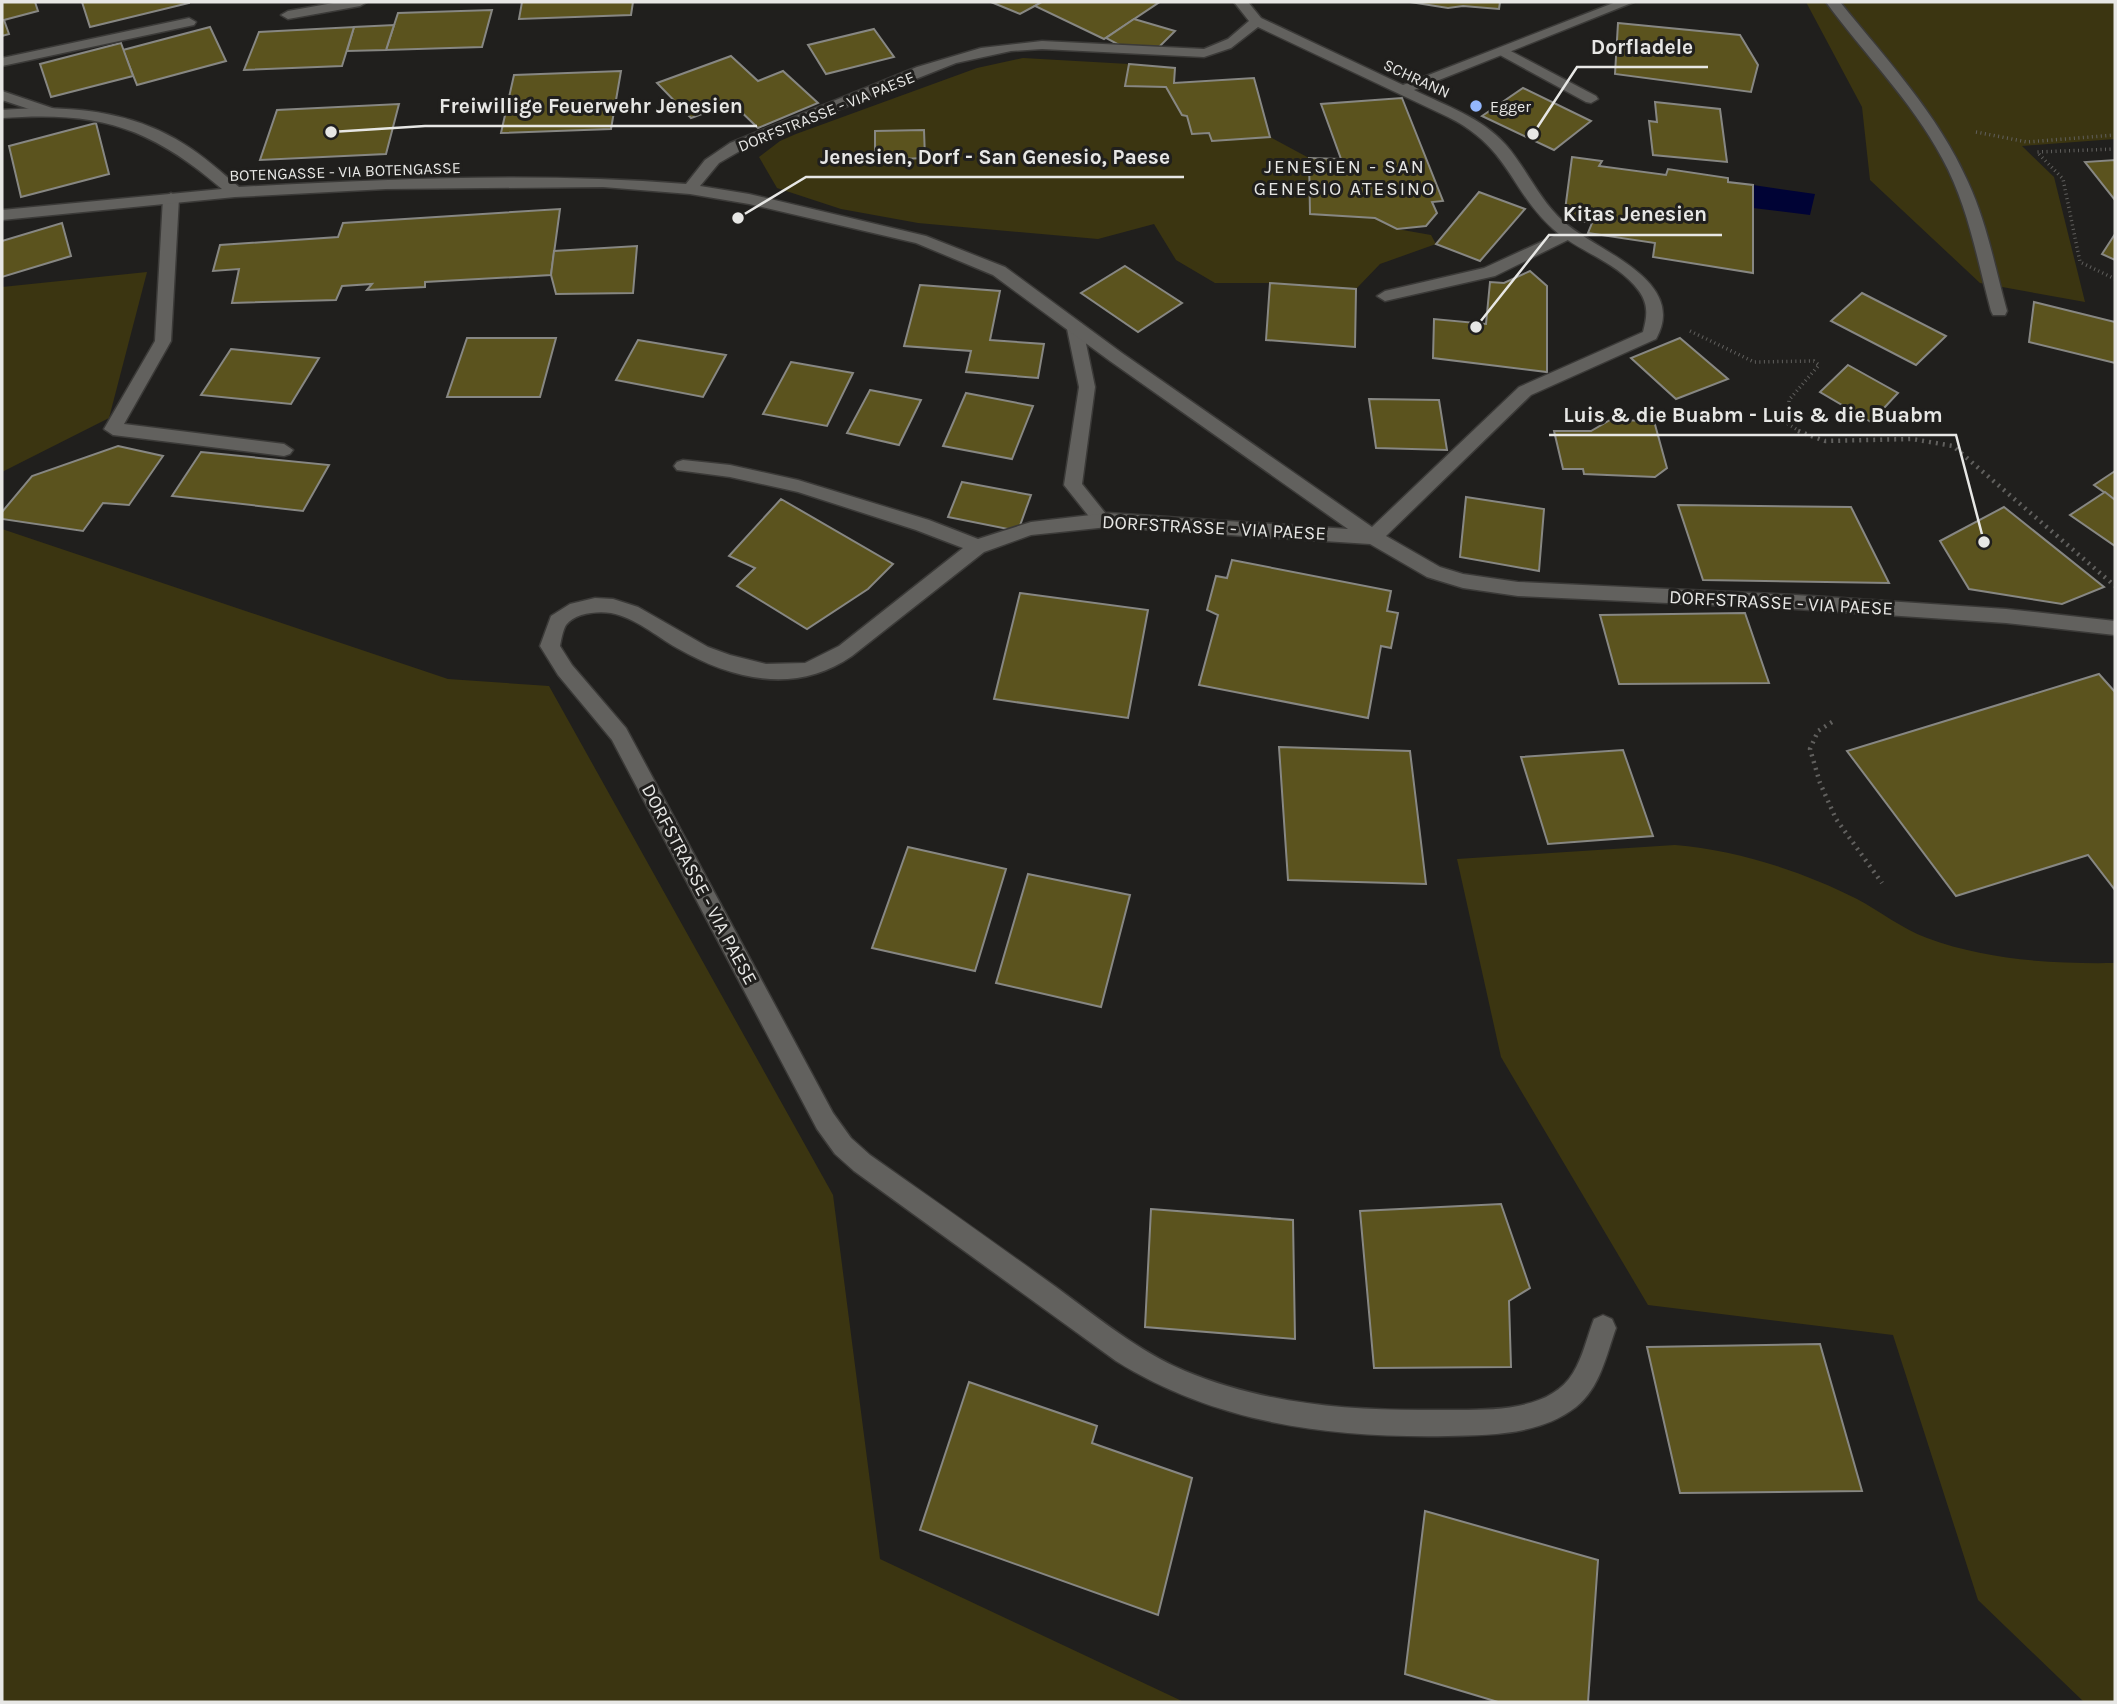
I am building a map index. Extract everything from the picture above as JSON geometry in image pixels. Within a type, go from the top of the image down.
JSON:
[{"type":"street","points":[[288,15],[360,2]]},
{"type":"street","points":[[1241,2],[1256,21]]},
{"type":"street","points":[[1402,90],[1627,2]]},
{"type":"street","points":[[1833,2],[1927,123],[1962,183],[1999,311]]},
{"type":"street","name":"SCHRANN","points":[[1256,21],[1474,125],[1489,136],[1515,165],[1542,208],[1569,234],[1631,271],[1643,286],[1655,313]]},
{"type":"street","name":"DORFSTRASSE - VIA PAESE","points":[[690,189],[715,159],[748,141],[884,85],[972,54],[1017,45],[1204,53],[1223,50],[1236,43],[1256,21]]},
{"type":"street","points":[[2,62],[189,22]]},
{"type":"street","points":[[1503,51],[1591,99]]},
{"type":"street","points":[[2,95],[50,112]]},
{"type":"street","points":[[2,114],[50,112],[107,118],[146,129],[178,146],[235,192]]},
{"type":"street","name":"BOTENGASSE - VIA BOTENGASSE","points":[[2,215],[235,192],[374,185],[603,182],[690,189]]},
{"type":"street","name":"DORFSTRASSE - VIA PAESE","points":[[690,189],[749,199],[921,239],[999,271],[1116,357],[1373,537],[1434,572],[1490,587],[1796,602],[2006,616],[2115,628]]},
{"type":"street","points":[[171,198],[163,341],[113,429],[284,450]]},
{"type":"street","points":[[1385,296],[1489,272],[1569,234]]},
{"type":"street","points":[[1373,537],[1525,391],[1650,335],[1655,327],[1655,313]]},
{"type":"street","points":[[1074,324],[1087,387],[1073,485],[1101,519]]},
{"type":"street","points":[[683,466],[729,469],[797,485],[950,534],[978,547]]},
{"type":"street","name":"DORFSTRASSE - VIA PAESE","points":[[1373,537],[1101,519],[1038,528],[993,539],[978,547],[836,658],[804,671],[761,671],[701,652],[630,612],[614,606],[582,606],[558,621],[550,646],[557,661],[616,729],[671,826],[825,1122],[843,1146],[862,1163],[1127,1354],[1175,1380],[1262,1409],[1380,1425],[1488,1422],[1528,1416],[1556,1406],[1580,1385],[1603,1328]]},
{"type":"path","points":[[1927,123],[2027,142],[2115,135]]},
{"type":"path","points":[[2115,149],[2037,152],[2063,179],[2080,262],[2115,279]]},
{"type":"path","points":[[1655,313],[1754,362],[1814,361],[1819,365],[1817,370],[1789,400],[1788,424],[1797,432],[1830,441],[1929,440],[1953,446],[2115,586]]},
{"type":"path","points":[[1832,722],[1818,731],[1810,749],[1820,783],[1836,819],[1882,883]]},
{"type":"shaded area","points":[[1806,2],[2115,2],[2115,139],[2022,146],[2054,177],[2085,302],[1980,283],[1870,180],[1862,107]]},
{"type":"shaded area","points":[[1023,58],[1129,64],[1125,86],[1166,87],[1182,115],[1187,116],[1192,134],[1270,137],[1309,158],[1310,214],[1375,218],[1397,229],[1431,235],[1436,244],[1380,264],[1356,289],[1270,283],[1215,283],[1176,260],[1154,224],[1098,239],[918,223],[841,209],[777,188],[759,157],[780,141],[796,134],[977,68]]},
{"type":"shaded area","points":[[1753,185],[1815,194],[1810,215],[1753,208]]},
{"type":"shaded area","points":[[147,272],[109,418],[2,472],[2,287]]},
{"type":"shaded area","points":[[2,529],[448,679],[549,686],[833,1195],[880,1559],[1184,1702],[2,1702]]},
{"type":"shaded area","points":[[1675,845],[1745,857],[1814,879],[1857,899],[1918,934],[1949,945],[2020,959],[2115,963],[2115,1702],[2084,1702],[1978,1600],[1893,1335],[1648,1305],[1501,1057],[1457,859]]},
{"type":"building","points":[[2,2],[35,2],[38,11],[4,20],[9,34],[2,36]]},
{"type":"building","points":[[82,2],[189,2],[189,3],[90,27]]},
{"type":"building","points":[[522,2],[633,2],[631,15],[519,19]]},
{"type":"building","points":[[991,2],[1042,2],[1020,14]]},
{"type":"building","points":[[1042,2],[1158,3],[1104,39],[1035,6]]},
{"type":"building","points":[[1410,2],[1500,2],[1499,9],[1463,6],[1448,8]]},
{"type":"building","points":[[492,10],[482,47],[386,50],[398,13]]},
{"type":"building","points":[[1134,19],[1175,31],[1159,47],[1121,46],[1106,38]]},
{"type":"building","points":[[1618,23],[1740,35],[1758,65],[1751,92],[1615,74]]},
{"type":"building","points":[[394,25],[386,50],[347,51],[354,27]]},
{"type":"building","points":[[210,27],[226,61],[137,85],[123,50]]},
{"type":"building","points":[[354,27],[342,66],[244,70],[259,32]]},
{"type":"building","points":[[874,29],[894,57],[826,74],[808,45]]},
{"type":"building","points":[[121,43],[133,76],[51,97],[40,64]]},
{"type":"building","points":[[731,56],[758,81],[783,71],[818,103],[758,128],[732,103],[691,118],[657,83]]},
{"type":"building","points":[[1129,64],[1175,68],[1174,83],[1254,78],[1270,137],[1212,141],[1209,133],[1192,134],[1187,116],[1182,115],[1166,87],[1125,86]]},
{"type":"building","points":[[621,71],[611,129],[501,133],[514,75]]},
{"type":"building","points":[[1523,88],[1591,121],[1554,150],[1482,116]]},
{"type":"building","points":[[1402,98],[1443,201],[1432,202],[1437,213],[1426,226],[1397,229],[1375,218],[1310,214],[1309,158],[1341,159],[1321,104]]},
{"type":"building","points":[[1655,102],[1720,109],[1727,162],[1653,155],[1649,121],[1657,122]]},
{"type":"building","points":[[399,104],[386,154],[260,160],[277,110]]},
{"type":"building","points":[[96,123],[109,174],[21,197],[9,146]]},
{"type":"building","points":[[924,130],[925,158],[875,160],[875,131]]},
{"type":"building","points":[[1572,157],[1602,161],[1599,166],[1666,175],[1668,169],[1728,178],[1728,182],[1753,185],[1753,273],[1653,257],[1655,243],[1588,233],[1592,223],[1564,218]]},
{"type":"building","points":[[2115,160],[2115,200],[2085,162]]},
{"type":"building","points":[[1479,192],[1525,209],[1480,261],[1436,244]]},
{"type":"building","points":[[560,209],[551,275],[425,282],[425,287],[367,290],[372,284],[342,286],[336,300],[232,303],[239,269],[213,271],[220,245],[338,237],[343,223]]},
{"type":"building","points":[[62,223],[71,256],[2,277],[2,241]]},
{"type":"building","points":[[2115,234],[2115,260],[2102,254]]},
{"type":"building","points":[[637,246],[633,293],[556,294],[551,275],[554,251]]},
{"type":"building","points":[[1125,266],[1182,303],[1138,332],[1081,293]]},
{"type":"building","points":[[1530,271],[1547,286],[1547,372],[1433,358],[1434,319],[1486,324],[1490,282],[1504,283]]},
{"type":"building","points":[[1270,283],[1356,289],[1355,347],[1266,340]]},
{"type":"building","points":[[920,285],[1000,291],[990,340],[1044,344],[1038,378],[966,372],[971,351],[904,346]]},
{"type":"building","points":[[1862,293],[1946,336],[1916,365],[1831,321]]},
{"type":"building","points":[[2034,302],[2115,322],[2115,363],[2029,342]]},
{"type":"building","points":[[467,338],[556,338],[540,397],[447,397]]},
{"type":"building","points":[[1680,338],[1728,379],[1676,399],[1631,358]]},
{"type":"building","points":[[638,340],[726,355],[703,397],[616,380]]},
{"type":"building","points":[[231,349],[319,358],[291,404],[201,395]]},
{"type":"building","points":[[791,362],[853,373],[827,426],[763,414]]},
{"type":"building","points":[[1848,365],[1898,393],[1871,422],[1820,392]]},
{"type":"building","points":[[870,390],[921,400],[899,445],[847,433]]},
{"type":"building","points":[[966,393],[1033,406],[1012,459],[943,446]]},
{"type":"building","points":[[1369,399],[1439,400],[1447,450],[1376,448]]},
{"type":"building","points":[[1610,420],[1654,421],[1667,468],[1655,477],[1584,474],[1583,469],[1563,469],[1554,431],[1591,431]]},
{"type":"building","points":[[118,446],[163,456],[129,505],[103,503],[83,531],[2,519],[2,512],[32,476]]},
{"type":"building","points":[[201,452],[329,465],[303,511],[172,496]]},
{"type":"building","points":[[2115,471],[2115,500],[2094,485]]},
{"type":"building","points":[[962,482],[1031,495],[1018,531],[948,517]]},
{"type":"building","points":[[2105,492],[2115,500],[2115,546],[2070,515]]},
{"type":"building","points":[[1466,497],[1544,509],[1539,571],[1460,557]]},
{"type":"building","points":[[781,499],[893,564],[868,589],[807,629],[737,586],[755,568],[729,556]]},
{"type":"building","points":[[1678,505],[1851,507],[1889,583],[1703,580]]},
{"type":"building","points":[[2004,507],[2104,587],[2062,604],[1969,589],[1940,541]]},
{"type":"building","points":[[1232,560],[1391,591],[1387,611],[1398,613],[1391,648],[1381,646],[1368,718],[1199,685],[1218,615],[1207,610],[1216,576],[1227,578]]},
{"type":"building","points":[[1020,593],[1148,610],[1128,718],[994,699]]},
{"type":"building","points":[[1745,613],[1769,683],[1619,684],[1600,615]]},
{"type":"building","points":[[2099,674],[2115,692],[2115,890],[2088,855],[1956,896],[1847,751]]},
{"type":"building","points":[[1279,747],[1410,751],[1426,884],[1288,880]]},
{"type":"building","points":[[1623,750],[1653,836],[1548,844],[1521,757]]},
{"type":"building","points":[[908,847],[1006,869],[975,971],[872,948]]},
{"type":"building","points":[[1028,874],[1130,895],[1101,1007],[996,983]]},
{"type":"building","points":[[1501,1204],[1530,1288],[1509,1301],[1511,1367],[1374,1368],[1360,1211]]},
{"type":"building","points":[[1151,1209],[1293,1220],[1295,1339],[1145,1327]]},
{"type":"building","points":[[1820,1344],[1862,1491],[1680,1493],[1647,1347]]},
{"type":"building","points":[[969,1382],[1097,1426],[1092,1443],[1192,1478],[1158,1615],[920,1530]]},
{"type":"building","points":[[1425,1511],[1598,1560],[1588,1702],[1498,1702],[1405,1674]]},
{"type":"place","name":"Egger","points":[[1476,106]]},
{"type":"place","name":"Freiwillige Feuerwehr Jenesien","points":[[331,132]]},
{"type":"place","name":"Dorfladele","points":[[1533,134]]},
{"type":"place","name":"Jenesien, Dorf - San Genesio, Paese","points":[[738,218]]},
{"type":"place","name":"Kitas Jenesien","points":[[1476,327]]},
{"type":"place","name":"Luis & die Buabm - Luis & die Buabm","points":[[1984,542]]},
{"type":"district","name":"JENESIEN - SAN GENESIO ATESINO","points":[[1345,177]]}]
